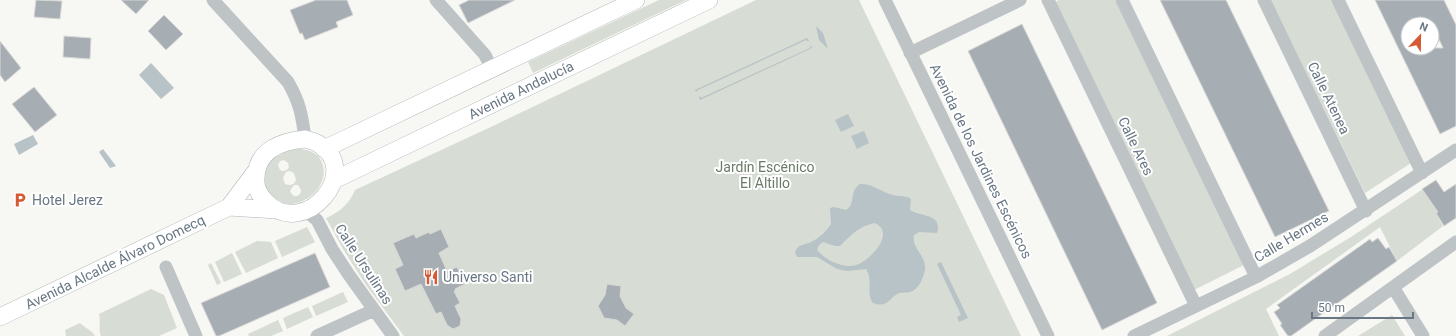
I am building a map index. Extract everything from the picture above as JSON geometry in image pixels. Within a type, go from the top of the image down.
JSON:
[{"type":"main road","points":[[324,149],[636,0]]},
{"type":"main road","name":"Avenida Andalucía","points":[[334,180],[709,0]]},
{"type":"main road","points":[[305,139],[317,143],[324,149],[334,162],[335,175],[331,187],[325,197],[316,205],[306,211],[282,213],[270,206],[261,197],[255,184],[256,171],[261,158],[270,150],[281,143],[305,139]]},
{"type":"main road","name":"Avenida Alcalde Álvaro Domecq","points":[[229,208],[256,171]]},
{"type":"main road","name":"Avenida Alcalde Álvaro Domecq","points":[[0,317],[229,208],[276,210]]},
{"type":"street","points":[[213,0],[288,82],[296,96],[301,111],[305,139]]},
{"type":"street","points":[[436,0],[485,55],[492,69]]},
{"type":"street","name":"Avenida de los Jardines Escénicos","points":[[885,0],[1048,336]]},
{"type":"street","points":[[910,53],[1020,0]]},
{"type":"street","name":"Calle Ares","points":[[1048,0],[1196,306]]},
{"type":"street","points":[[1122,0],[1256,277]]},
{"type":"street","name":"Calle Atenea","points":[[1264,0],[1366,211]]},
{"type":"street","points":[[1338,0],[1422,173]]},
{"type":"street","name":"Calle Hermes","points":[[1134,336],[1256,277],[1310,246],[1366,211],[1456,150]]},
{"type":"street","name":"Calle Ursulinas","points":[[306,211],[318,220],[332,249],[393,336]]},
{"type":"street","points":[[1325,336],[1456,242]]},
{"type":"street","points":[[166,267],[196,336]]},
{"type":"street","points":[[1393,287],[1423,336]]},
{"type":"street","points":[[317,336],[374,310]]},
{"type":"green space","points":[[659,0],[686,0],[533,73],[528,62]]},
{"type":"green space","name":"Jardín Escénico El Altillo","points":[[756,0],[859,0],[1021,336],[404,336],[366,285],[343,249],[326,218],[344,207],[355,190],[493,126]]},
{"type":"green space","points":[[1059,0],[1115,0],[1244,265],[1194,290],[1055,2]]},
{"type":"green space","points":[[1271,0],[1332,0],[1411,163],[1365,193]]},
{"type":"green space","points":[[295,149],[308,150],[317,155],[322,163],[324,172],[322,181],[317,190],[308,198],[297,203],[290,204],[284,203],[270,195],[266,190],[264,182],[266,169],[271,160]],"holes":[[[284,160],[288,163],[289,167],[287,170],[283,171],[280,170],[278,165],[280,161]],[[290,171],[294,173],[296,180],[293,184],[285,184],[283,178],[286,172]],[[294,185],[298,185],[301,190],[298,196],[294,196],[290,192]]]},
{"type":"green space","points":[[1423,189],[1438,212],[1436,213],[1443,226],[1397,261],[1380,227],[1266,309],[1279,336],[1167,336],[1290,274],[1351,237]]},
{"type":"green space","points":[[307,227],[315,242],[282,257],[275,241]]},
{"type":"green space","points":[[257,241],[271,242],[278,258],[246,273],[235,252]]},
{"type":"green space","points":[[232,253],[242,274],[224,282],[215,262]]},
{"type":"green space","points":[[211,263],[221,283],[217,285],[208,265]]},
{"type":"green space","points":[[151,289],[164,295],[177,328],[159,336],[101,336],[99,314]]},
{"type":"green space","points":[[343,292],[348,302],[316,316],[312,306]]},
{"type":"green space","points":[[308,307],[313,317],[287,329],[283,318]]},
{"type":"green space","points":[[1392,315],[1405,336],[1358,336]]},
{"type":"green space","points":[[278,320],[283,331],[271,336],[249,336],[248,334]]},
{"type":"green space","points":[[80,323],[95,336],[66,336],[65,330]]},
{"type":"shaded area","points":[[816,26],[823,33],[828,49],[819,40]]},
{"type":"shaded area","points":[[807,38],[809,41],[806,40],[696,92],[695,90]]},
{"type":"shaded area","points":[[811,45],[812,48],[700,100],[700,96],[701,98],[810,48]]},
{"type":"shaded area","points":[[151,63],[174,88],[161,99],[139,75]]},
{"type":"shaded area","points":[[848,114],[854,126],[841,132],[835,120]]},
{"type":"shaded area","points":[[864,131],[869,143],[857,149],[851,136]]},
{"type":"shaded area","points":[[33,135],[38,144],[19,155],[14,144]]},
{"type":"shaded area","points":[[103,149],[116,166],[110,168],[99,152]]},
{"type":"shaded area","points":[[860,184],[869,185],[895,196],[909,198],[911,199],[910,210],[930,217],[937,222],[937,233],[919,232],[914,235],[915,244],[924,260],[925,265],[923,277],[916,289],[910,292],[897,294],[887,303],[881,305],[873,303],[871,299],[869,291],[869,278],[866,269],[847,271],[837,269],[817,257],[797,257],[795,252],[798,247],[810,243],[823,234],[831,224],[830,208],[834,207],[846,210],[849,207],[856,187]],"holes":[[[875,223],[881,227],[883,238],[880,244],[876,250],[861,263],[849,266],[837,264],[826,258],[817,250],[819,245],[823,242],[840,246],[848,238],[869,224]]]},
{"type":"shaded area","points":[[941,262],[968,318],[959,322],[957,317],[961,315],[937,264]]},
{"type":"building","points":[[36,0],[62,1],[60,19],[34,17]]},
{"type":"building","points":[[121,0],[149,0],[136,14]]},
{"type":"building","points":[[316,0],[347,0],[353,15],[336,22],[338,27],[305,40],[302,33],[300,34],[290,10]]},
{"type":"building","points":[[469,0],[515,0],[468,23],[459,5]]},
{"type":"building","points":[[1160,0],[1226,0],[1329,211],[1275,237]]},
{"type":"building","points":[[1375,0],[1444,0],[1456,25],[1456,126],[1440,134],[1402,56],[1440,56],[1440,48],[1443,48],[1440,41],[1440,16],[1400,16],[1400,52]]},
{"type":"building","points":[[164,15],[183,34],[166,50],[148,31]]},
{"type":"building","points":[[1022,24],[1157,303],[1102,330],[968,51]]},
{"type":"building","points":[[64,36],[91,38],[90,59],[63,57]]},
{"type":"building","points":[[0,41],[21,68],[5,82],[0,75]]},
{"type":"building","points":[[34,87],[57,115],[35,132],[12,104]]},
{"type":"building","points":[[1436,180],[1444,192],[1456,184],[1456,218],[1444,226],[1436,213],[1438,212],[1422,189]]},
{"type":"building","name":"Universo Santi","points":[[441,229],[449,247],[439,253],[447,271],[457,267],[465,284],[454,291],[460,303],[455,306],[461,319],[460,326],[453,329],[447,325],[441,312],[436,314],[421,284],[405,291],[395,269],[403,265],[393,243],[414,234],[416,238],[429,232],[430,234]]},
{"type":"building","points":[[1378,238],[1386,249],[1389,247],[1397,261],[1291,336],[1288,336],[1280,325],[1282,324],[1274,312],[1280,308],[1277,305],[1370,239],[1372,242]]},
{"type":"building","points":[[315,253],[330,287],[216,336],[201,303]]},
{"type":"building","points":[[607,284],[621,286],[620,296],[626,308],[634,314],[625,326],[617,320],[604,318],[598,306],[605,295]]},
{"type":"place","name":"Hotel Jerez","points":[[20,200]]},
{"type":"place","name":"Universo Santi","points":[[431,277]]}]
